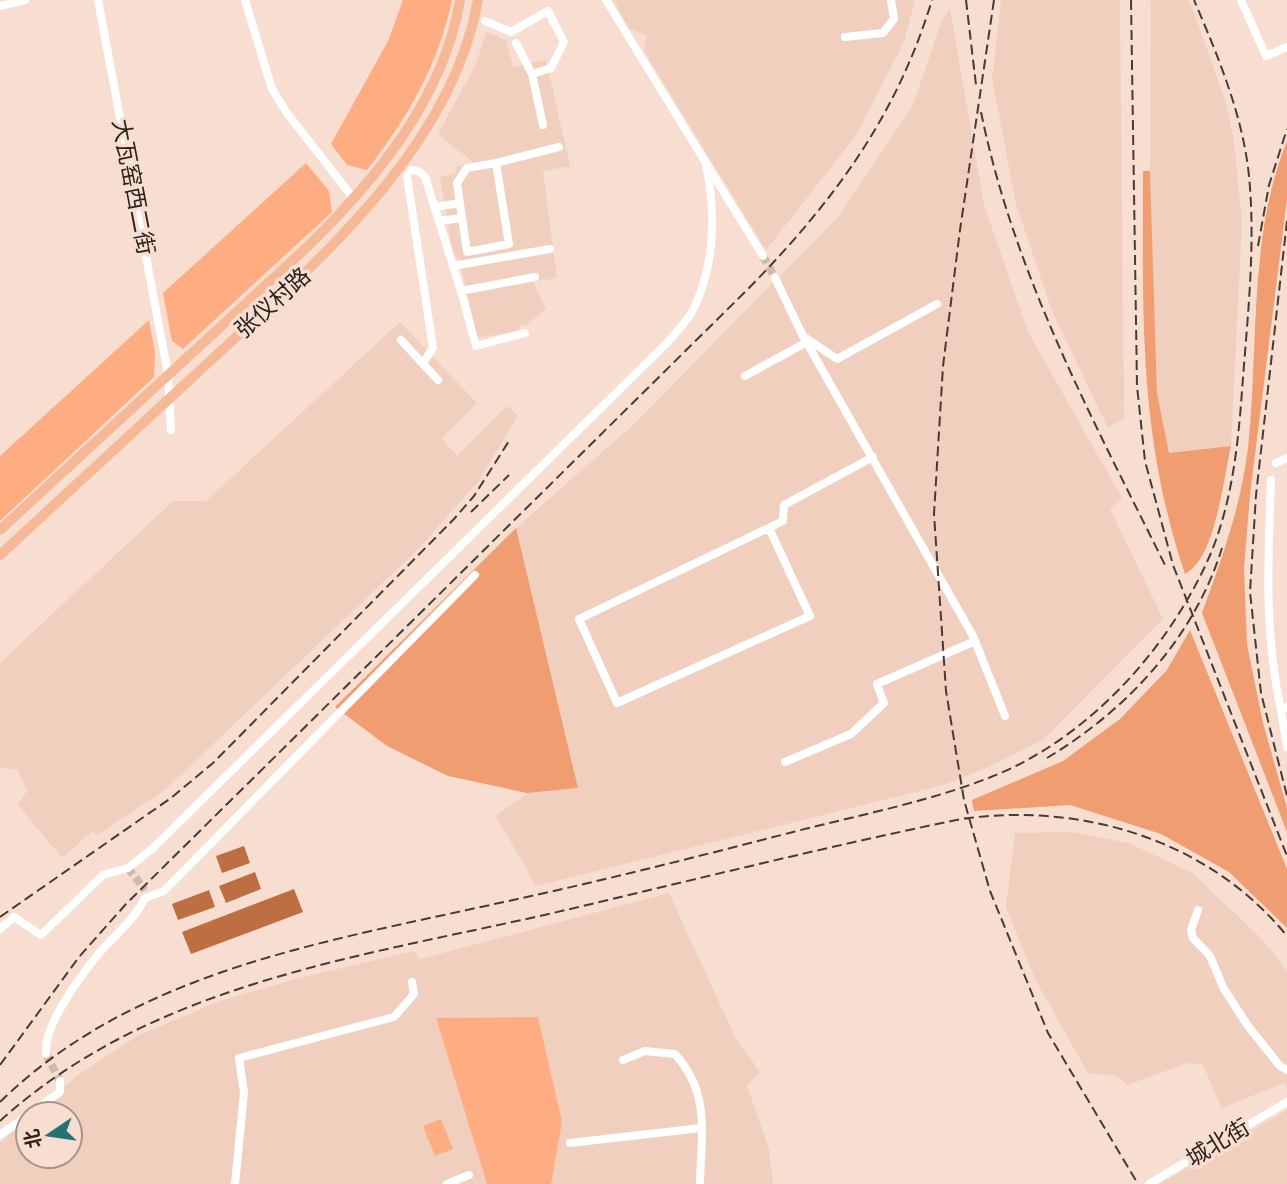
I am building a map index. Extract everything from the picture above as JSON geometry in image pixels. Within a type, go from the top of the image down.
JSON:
[{"type":"main road","name":"张仪村路","points":[[0,530],[306,248],[354,199],[376,173],[423,101],[450,44],[460,0]]},
{"type":"main road","name":"张仪村路","points":[[0,555],[318,262],[372,201],[419,137],[457,71],[478,0]]},
{"type":"street","points":[[0,6],[25,0]]},
{"type":"street","name":"大瓦窑西二街","points":[[97,0],[168,374],[171,430]]},
{"type":"street","points":[[245,0],[272,89],[287,113],[354,199]]},
{"type":"street","points":[[606,0],[763,256]]},
{"type":"street","points":[[845,37],[884,33],[894,19],[891,0]]},
{"type":"street","points":[[1241,0],[1266,56],[1287,47]]},
{"type":"street","points":[[485,21],[511,32],[548,10],[564,42],[551,68],[532,74]]},
{"type":"street","points":[[516,43],[532,74],[543,125]]},
{"type":"street","points":[[496,163],[509,244],[467,252],[457,183],[467,168],[559,147]]},
{"type":"street","points":[[0,929],[14,917],[41,935],[103,875],[128,868],[153,848],[668,342],[693,311],[704,282],[711,240],[713,201],[706,165]]},
{"type":"street","points":[[422,363],[433,348],[409,173],[425,177],[476,345],[524,333]]},
{"type":"street","points":[[435,207],[460,203]]},
{"type":"street","points":[[439,221],[462,218]]},
{"type":"street","points":[[453,266],[550,249]]},
{"type":"street","points":[[461,291],[535,277]]},
{"type":"street","points":[[775,278],[805,339],[975,641],[1005,716]]},
{"type":"street","points":[[805,339],[837,359],[937,304]]},
{"type":"street","points":[[746,376],[805,339]]},
{"type":"street","points":[[401,340],[439,380]]},
{"type":"street","points":[[769,528],[810,616],[617,703],[579,620],[769,528],[783,522],[784,505],[873,457]]},
{"type":"street","points":[[1276,463],[1287,458]]},
{"type":"street","points":[[1271,480],[1267,584],[1270,661],[1284,709],[1287,747]]},
{"type":"street","points":[[46,1054],[45,1043],[55,1019],[95,957],[140,909],[145,894],[164,891],[475,575]]},
{"type":"street","points":[[785,762],[851,734],[884,703],[877,684],[975,641]]},
{"type":"street","points":[[1198,910],[1191,930],[1193,938],[1210,956],[1224,989],[1248,1026],[1280,1066],[1287,1070]]},
{"type":"street","points":[[235,1184],[244,1093],[239,1058],[394,1017],[414,994],[412,982]]},
{"type":"street","points":[[624,1060],[645,1051],[676,1054],[696,1083],[702,1104],[700,1184]]},
{"type":"street","points":[[0,1135],[60,1092],[60,1081]]},
{"type":"street","name":"城北街","points":[[1149,1184],[1287,1102]]},
{"type":"street","points":[[570,1143],[701,1128]]},
{"type":"street","points":[[447,1184],[469,1175]]},
{"type":"shaded area","points":[[403,0],[452,0],[439,46],[408,111],[367,170],[347,165],[331,144],[388,41]]},
{"type":"shaded area","points":[[614,0],[915,0],[904,42],[857,134],[766,250],[644,51],[646,35],[629,29]]},
{"type":"shaded area","points":[[1001,0],[1120,0],[1124,418],[1108,428],[1052,311],[1016,204],[992,78]]},
{"type":"shaded area","points":[[1151,0],[1189,0],[1225,100],[1234,140],[1242,222],[1231,446],[1169,454],[1157,393],[1150,171]]},
{"type":"shaded area","points":[[950,8],[984,205],[1028,332],[1122,498],[1110,509],[1163,619],[1044,739],[986,768],[943,785],[536,886],[496,816],[527,793],[578,788],[516,528],[632,426],[837,218],[913,105],[942,20]]},
{"type":"shaded area","points":[[486,32],[506,40],[513,67],[546,60],[570,166],[543,171],[557,278],[533,282],[546,309],[526,325],[519,326],[519,331],[477,338],[460,260],[453,254],[440,177],[456,173],[455,167],[473,162],[438,134],[476,64]]},
{"type":"shaded area","points":[[1287,141],[1287,199],[1250,495],[1244,569],[1247,644],[1263,723],[1287,808],[1287,832],[1202,613],[1230,532],[1245,469],[1260,253],[1266,215]]},
{"type":"shaded area","points":[[306,163],[329,191],[332,212],[183,349],[172,341],[163,293]]},
{"type":"shaded area","points":[[1143,171],[1150,171],[1157,393],[1169,453],[1231,446],[1211,535],[1196,565],[1185,574],[1170,522],[1151,423],[1144,325]]},
{"type":"shaded area","points":[[149,320],[155,353],[154,377],[0,521],[0,456]]},
{"type":"shaded area","points":[[400,322],[477,403],[442,438],[457,456],[507,406],[518,415],[478,482],[418,549],[166,789],[97,835],[93,831],[62,858],[18,805],[27,791],[18,770],[0,767],[0,663],[173,501],[206,501]]},
{"type":"shaded area","points":[[516,528],[578,788],[527,793],[448,776],[387,746],[335,707]]},
{"type":"shaded area","points":[[1190,630],[1287,869],[1287,928],[1229,872],[1161,834],[1070,805],[974,811],[972,800],[1063,761],[1120,719],[1167,670]]},
{"type":"shaded area","points":[[1071,832],[1129,843],[1192,873],[1263,940],[1287,971],[1287,1088],[1284,1083],[1222,1108],[1203,1065],[1188,1063],[1127,1085],[1116,1076],[1088,1073],[1036,981],[1006,907],[1015,833]]},
{"type":"shaded area","points":[[244,846],[250,863],[222,873],[216,856]]},
{"type":"shaded area","points":[[255,872],[261,889],[226,903],[219,886]]},
{"type":"shaded area","points":[[294,889],[303,912],[191,954],[182,932]]},
{"type":"shaded area","points":[[209,890],[215,907],[178,920],[172,904]]},
{"type":"shaded area","points":[[669,893],[735,1037],[760,1072],[747,1086],[769,1149],[773,1184],[551,1184],[538,1017],[438,1018],[487,1184],[0,1184],[0,1143],[14,1130],[14,1170],[84,1170],[84,1100],[49,1100],[78,1075],[139,1035],[220,1001],[296,979],[413,951],[420,959]]},
{"type":"shaded area","points":[[538,1017],[562,1122],[551,1184],[487,1184],[436,1018]]},
{"type":"shaded area","points":[[1287,1110],[1287,1184],[1160,1184],[1270,1120]]},
{"type":"shaded area","points":[[441,1119],[453,1149],[435,1156],[423,1126]]},
{"type":"tunnel","points":[[763,256],[775,278]]},
{"type":"tunnel","points":[[128,868],[145,890]]},
{"type":"tunnel","points":[[46,1054],[60,1081]]},
{"type":"railway","points":[[0,1065],[79,957],[126,904],[748,289],[808,224],[858,156],[880,120],[900,83],[932,0]]},
{"type":"railway","points":[[966,0],[976,85]]},
{"type":"railway","points":[[994,0],[943,366],[934,514],[946,691],[964,800],[990,891],[1048,1033],[1138,1184]]},
{"type":"railway","points":[[1131,0],[1137,386],[1145,461],[1173,565],[1287,856]]},
{"type":"railway","points":[[0,1102],[53,1057],[110,1021],[171,992],[234,968],[366,932],[610,878],[943,794],[991,777],[1027,760],[1061,739],[1092,714],[1149,656],[1194,588],[1218,533],[1236,453],[1250,284],[1252,230],[1249,176],[1235,109],[1194,0]]},
{"type":"railway","points":[[981,112],[995,172],[1034,288],[1083,400],[1165,565]]},
{"type":"railway","points":[[1258,246],[1269,185],[1287,129]]},
{"type":"railway","points":[[1287,221],[1256,495],[1250,592],[1261,693],[1287,796]]},
{"type":"railway","points":[[0,917],[171,798],[213,763],[454,519],[474,496],[509,441]]},
{"type":"railway","points":[[471,512],[509,475]]},
{"type":"railway","points":[[1047,758],[1104,718],[1154,669],[1194,612],[1210,581],[1222,548]]},
{"type":"railway","points":[[0,1121],[59,1074],[123,1036],[191,1006],[261,982],[333,962],[961,819],[1006,815],[1051,816],[1096,823],[1139,835],[1181,852],[1220,874],[1255,902],[1287,936]]}]
